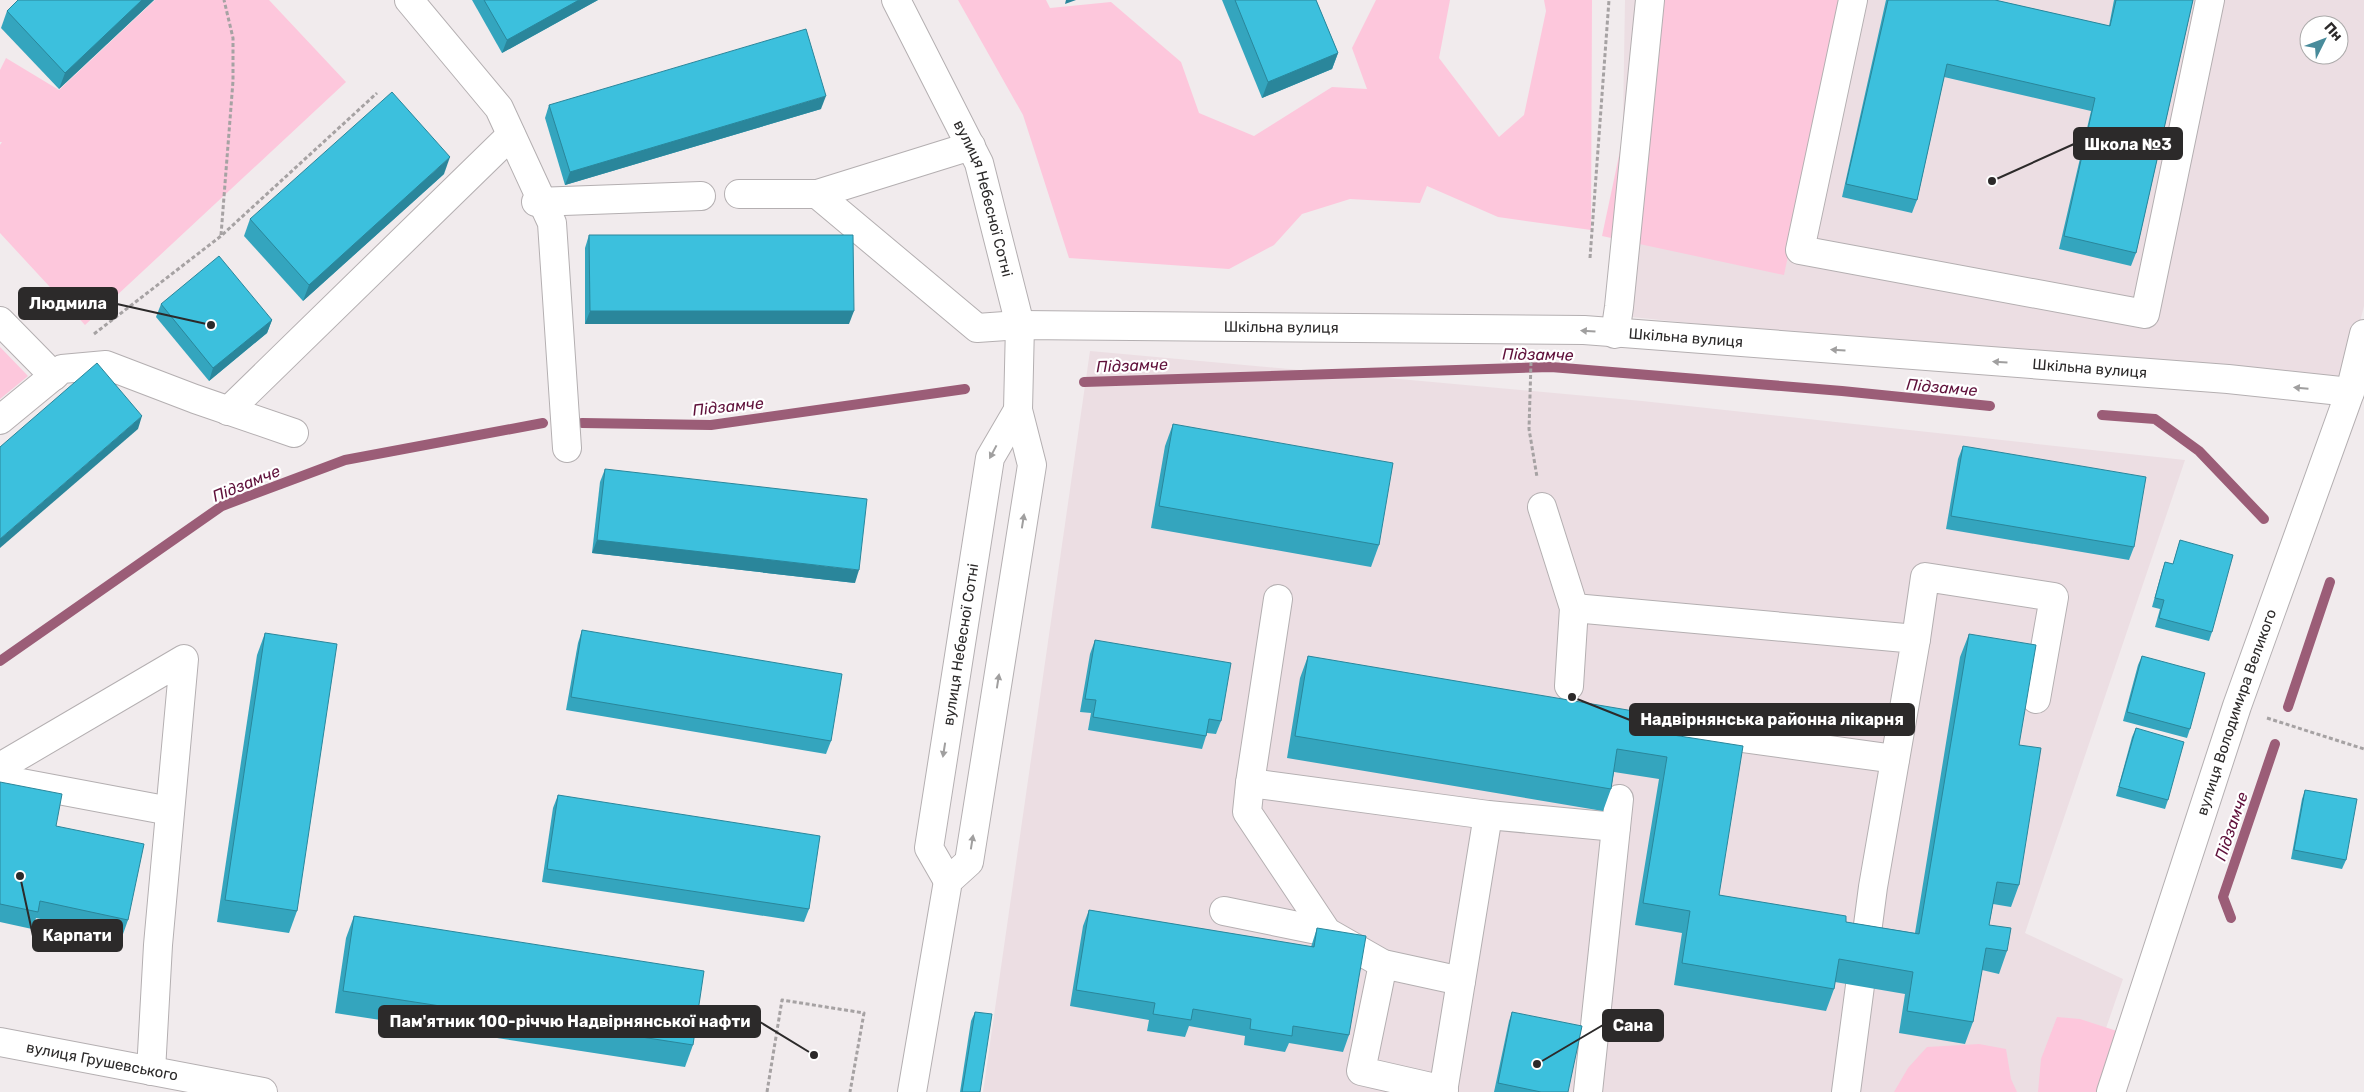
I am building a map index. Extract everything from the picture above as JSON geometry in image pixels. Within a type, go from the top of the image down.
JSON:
[{"type":"street","points":[[409,0],[499,108],[539,201],[552,223],[567,448]]},
{"type":"street","name":"вулиця Небесної Сотні","points":[[896,0],[979,162],[1020,325],[1018,410],[1032,465],[969,862],[948,881],[929,848],[990,458],[1018,410]]},
{"type":"street","points":[[1615,334],[1650,0]]},
{"type":"street","points":[[1853,0],[1800,250],[2145,314],[2210,0]]},
{"type":"street","points":[[228,411],[512,135]]},
{"type":"street","points":[[739,194],[817,194],[971,146]]},
{"type":"street","name":"Шкільна вулиця","points":[[817,194],[976,328],[1020,325],[1584,330],[1615,334],[2228,379],[2350,392]]},
{"type":"street","points":[[539,201],[701,196]]},
{"type":"street","points":[[0,320],[54,376]]},
{"type":"street","name":"вулиця Володимира Великого","points":[[2111,1092],[2237,706],[2350,392],[2363,343]]},
{"type":"street","points":[[0,420],[62,369],[106,365],[228,411],[294,433]]},
{"type":"street","points":[[1542,508],[1574,608],[1569,686]]},
{"type":"street","points":[[1846,1092],[1873,887],[1925,577],[2054,597],[2036,699]]},
{"type":"street","points":[[1278,599],[1247,812],[1327,932]]},
{"type":"street","points":[[1574,608],[1916,639]]},
{"type":"street","points":[[0,767],[184,660],[158,945],[151,1071]]},
{"type":"street","points":[[1669,728],[1895,759]]},
{"type":"street","points":[[0,779],[170,811]]},
{"type":"street","points":[[1250,783],[1488,815],[1616,828]]},
{"type":"street","points":[[1588,1092],[1619,799]]},
{"type":"street","points":[[1383,964],[1361,1071],[1443,1091],[1488,815]]},
{"type":"street","points":[[912,1092],[948,881]]},
{"type":"street","points":[[1295,926],[1299,891]]},
{"type":"street","points":[[1224,911],[1327,932],[1383,964],[1461,981]]},
{"type":"street","name":"вулиця Грушевського","points":[[0,1042],[263,1092]]},
{"type":"path","points":[[220,236],[233,81],[234,38],[224,0]]},
{"type":"path","points":[[1590,262],[1609,0]]},
{"type":"path","points":[[86,340],[220,236],[377,93]]},
{"type":"path","points":[[1531,352],[1530,430],[1542,508]]},
{"type":"path","points":[[2261,716],[2364,749]]},
{"type":"path","points":[[767,1092],[782,1000],[864,1013],[850,1092]]},
{"type":"shaded area","points":[[155,0],[269,0],[346,82],[85,325],[0,233],[0,145],[2,142],[0,142],[0,70],[6,58],[59,90]]},
{"type":"shaded area","points":[[958,0],[1046,0],[1050,8],[1111,2],[1181,62],[1199,113],[1254,136],[1332,87],[1367,89],[1352,48],[1376,0],[1450,0],[1439,58],[1499,137],[1524,115],[1546,11],[1544,0],[1592,0],[1591,230],[1498,217],[1427,186],[1420,203],[1350,199],[1302,214],[1274,245],[1229,269],[1069,258],[1023,115]]},
{"type":"shaded area","points":[[1625,0],[2364,0],[2364,306],[2344,386],[2228,379],[1613,315],[1623,121]]},
{"type":"shaded area","points":[[1652,0],[1842,0],[1784,275],[1602,236]]},
{"type":"shaded area","points":[[0,347],[28,376],[0,399]]},
{"type":"shaded area","points":[[1090,351],[1642,401],[2185,460],[2025,933],[2123,979],[2084,1092],[983,1092]]},
{"type":"shaded area","points":[[2057,1017],[2080,1019],[2120,1032],[2097,1092],[2038,1092],[2041,1059]]},
{"type":"shaded area","points":[[1979,1044],[2006,1049],[2011,1079],[2017,1092],[1894,1092],[1908,1068],[1927,1047]]},
{"type":"building","points":[[18,0],[142,0],[65,73],[7,11]]},
{"type":"building","points":[[484,0],[579,0],[507,40]]},
{"type":"building","points":[[1235,0],[1316,0],[1338,53],[1268,82]]},
{"type":"building","points":[[1888,0],[1995,0],[2110,26],[2116,0],[2193,0],[2136,253],[2064,236],[2095,98],[1947,64],[1917,200],[1846,184]]},
{"type":"building","points":[[806,29],[826,96],[570,172],[549,105]]},
{"type":"building","points":[[392,92],[450,157],[309,285],[250,219]]},
{"type":"building","points":[[589,235],[853,235],[854,311],[590,311]]},
{"type":"building","points":[[219,256],[272,320],[213,368],[161,304]]},
{"type":"building","points":[[97,363],[142,416],[0,539],[0,447]]},
{"type":"building","points":[[1173,424],[1393,463],[1379,545],[1159,506]]},
{"type":"building","points":[[1963,446],[2146,477],[2134,547],[1951,516]]},
{"type":"building","points":[[605,469],[867,499],[859,570],[597,540]]},
{"type":"building","points":[[2180,540],[2233,555],[2212,632],[2159,618],[2164,600],[2155,598],[2165,562],[2173,564]]},
{"type":"building","points":[[582,630],[842,674],[831,741],[571,697]]},
{"type":"building","points":[[265,633],[337,644],[297,911],[225,900]]},
{"type":"building","points":[[1969,634],[2036,645],[2019,745],[2041,748],[2019,885],[1997,882],[1989,925],[2011,928],[2007,951],[1986,948],[1973,1022],[1907,1011],[1913,972],[1839,959],[1834,989],[1682,963],[1690,911],[1643,903],[1667,757],[1617,749],[1611,789],[1295,736],[1308,656],[1675,718],[1673,735],[1743,746],[1719,895],[1846,916],[1846,922],[1919,934]]},
{"type":"building","points":[[1095,640],[1231,663],[1221,721],[1209,719],[1206,736],[1093,717],[1096,700],[1085,699]]},
{"type":"building","points":[[2142,656],[2205,673],[2190,729],[2127,712]]},
{"type":"building","points":[[2136,728],[2184,742],[2168,800],[2119,787]]},
{"type":"building","points":[[0,782],[62,794],[56,826],[144,844],[128,920],[40,901],[38,912],[0,904]]},
{"type":"building","points":[[2305,790],[2357,799],[2346,860],[2294,850]]},
{"type":"building","points":[[558,795],[820,836],[809,909],[547,869]]},
{"type":"building","points":[[1089,910],[1314,947],[1317,928],[1366,936],[1349,1035],[1293,1026],[1292,1036],[1250,1029],[1251,1019],[1193,1009],[1191,1020],[1153,1014],[1155,1003],[1076,990]]},
{"type":"building","points":[[354,916],[704,971],[693,1045],[343,991]]},
{"type":"building","points":[[975,1012],[992,1014],[980,1092],[962,1092]]},
{"type":"building","points":[[1512,1012],[1582,1026],[1568,1092],[1541,1092],[1498,1083]]},
{"type":"waterway","name":"Підзамче","points":[[1084,382],[1551,367],[1842,391],[1990,406]]},
{"type":"waterway","name":"Підзамче","points":[[582,423],[711,425],[965,389]]},
{"type":"waterway","name":"Підзамче","points":[[2102,415],[2155,419],[2199,451],[2264,519]]},
{"type":"waterway","name":"Підзамче","points":[[0,661],[222,506],[345,460],[543,423]]},
{"type":"waterway","name":"Підзамче","points":[[2288,707],[2330,582]]},
{"type":"waterway","name":"Підзамче","points":[[2231,918],[2223,897],[2275,744]]},
{"type":"place","name":"Школа №3","points":[[1992,181]]},
{"type":"place","name":"Людмила","points":[[211,325]]},
{"type":"place","name":"Надвірнянська районна лікарня","points":[[1572,697]]},
{"type":"place","name":"Карпати","points":[[20,876]]},
{"type":"place","name":"Пам'ятник 100-річчю Надвірнянської нафти","points":[[814,1055]]},
{"type":"place","name":"Сана","points":[[1537,1064]]}]
